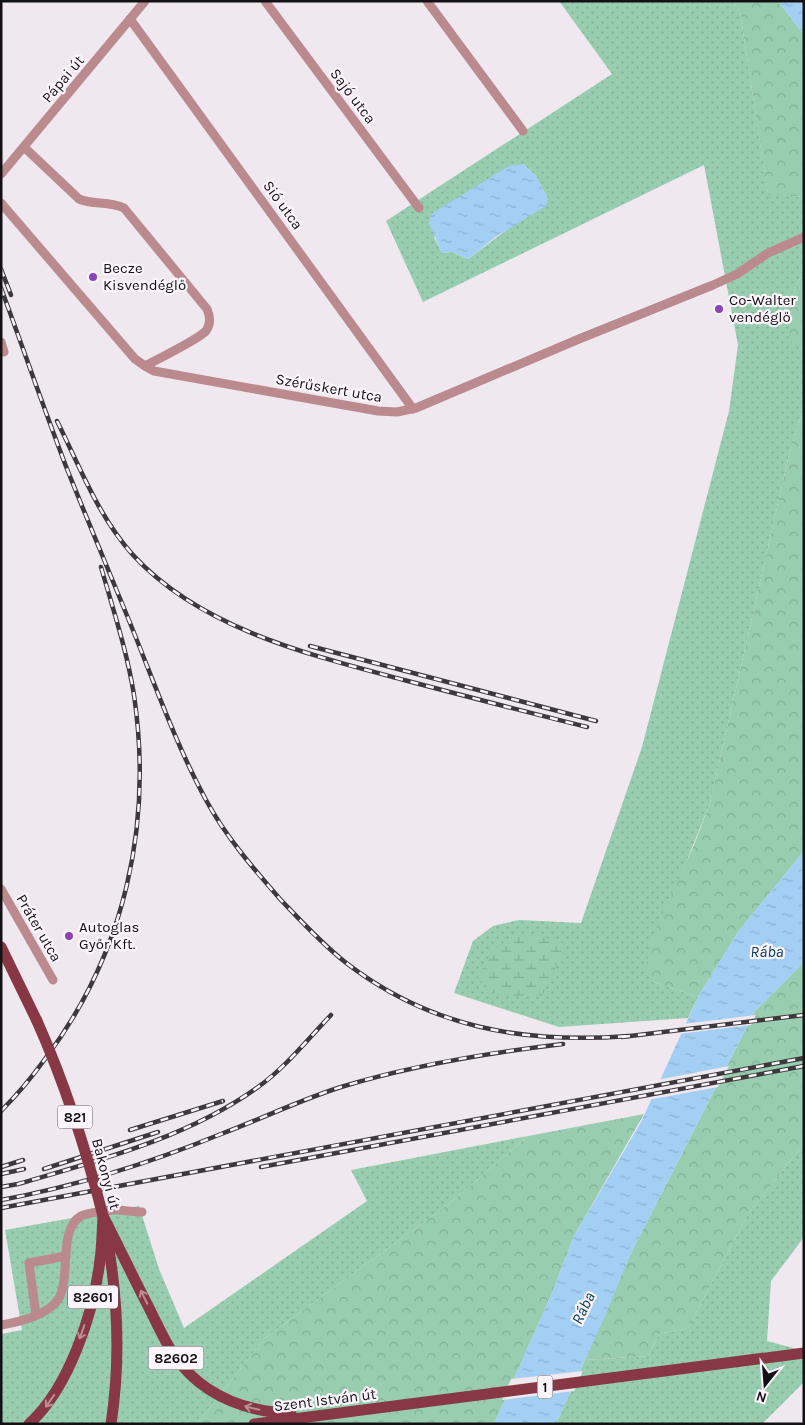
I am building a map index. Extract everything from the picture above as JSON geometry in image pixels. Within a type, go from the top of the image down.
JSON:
[{"type":"main road","name":"Bakonyi út","points":[[1,947],[56,1063],[92,1172],[103,1216],[113,1269],[118,1328],[115,1399],[112,1420]]},
{"type":"main road","name":"82602","points":[[103,1216],[165,1340],[181,1365],[198,1383],[220,1397],[245,1406],[272,1413],[318,1416]]},
{"type":"main road","name":"82601","points":[[29,1424],[60,1387],[78,1343],[91,1305],[96,1283],[100,1260],[103,1216]]},
{"type":"main road","name":"Szent István út","points":[[254,1424],[804,1353]]},
{"type":"street","name":"Pápai út","points":[[1,174],[145,1]]},
{"type":"street","name":"Sajó utca","points":[[265,1],[419,208]]},
{"type":"street","points":[[426,1],[523,132]]},
{"type":"street","name":"Sió utca","points":[[130,19],[413,409]]},
{"type":"street","points":[[24,147],[79,199],[86,202],[116,204],[124,208],[207,309],[210,318],[207,330],[144,366]]},
{"type":"street","name":"Szérűskert utca","points":[[1,203],[135,359],[144,366],[154,370],[378,412],[397,412],[413,409],[713,285],[737,274],[768,253],[804,237]]},
{"type":"street","name":"Práter utca","points":[[1,889],[53,980]]},
{"type":"street","points":[[1,1325],[36,1315],[46,1310],[58,1299],[64,1284],[68,1238],[72,1224],[82,1216],[117,1210],[142,1212]]},
{"type":"street","points":[[36,1315],[30,1263],[66,1256]]},
{"type":"green space","points":[[559,1],[733,1],[740,12],[768,194],[804,197],[804,271],[784,310],[802,346],[804,406],[788,459],[710,803],[677,885],[651,981],[698,997],[688,1018],[559,1027],[454,993],[473,941],[493,926],[519,920],[581,923],[642,747],[729,411],[738,345],[704,165],[423,302],[386,221],[612,74]],"holes":[[[523,164],[536,176],[548,199],[468,259],[452,252],[442,253],[434,237]]]},
{"type":"green space","points":[[733,1],[778,1],[804,35],[804,197],[768,195],[740,12]]},
{"type":"green space","points":[[804,271],[804,365],[802,346],[793,347],[784,310]]},
{"type":"green space","points":[[804,406],[804,851],[738,932],[698,997],[651,981],[646,971],[649,948],[656,928],[694,845],[710,803],[788,459]]},
{"type":"green space","points":[[534,935],[563,943],[564,950],[542,996],[511,996],[490,992],[477,979],[493,950],[514,936]]},
{"type":"green space","points":[[804,962],[804,1143],[747,1216],[688,1328],[659,1334],[648,1356],[585,1360],[630,1255],[755,1011]]},
{"type":"green space","points":[[644,1114],[574,1236],[552,1293],[494,1424],[197,1424],[265,1338],[450,1203],[528,1136]]},
{"type":"green space","points":[[528,1136],[450,1203],[265,1338],[197,1424],[1,1424],[1,1397],[3,1394],[1,1392],[1,1334],[22,1330],[5,1230],[139,1206],[159,1269],[184,1328],[367,1201],[351,1170]]},
{"type":"green space","points":[[804,1143],[804,1237],[771,1281],[767,1341],[804,1351],[804,1382],[762,1424],[556,1424],[585,1360],[648,1356],[659,1334],[688,1328],[747,1216]]},
{"type":"water","points":[[778,1],[804,1],[804,35]]},
{"type":"water","points":[[523,164],[536,176],[548,199],[546,206],[497,236],[468,259],[452,252],[442,253],[429,223],[431,214],[509,166]]},
{"type":"water","name":"Rába","points":[[804,851],[804,962],[755,1011],[630,1255],[606,1314],[556,1424],[494,1424],[552,1293],[574,1236],[641,1122],[698,997],[738,932]]},
{"type":"pier","points":[[756,1015],[751,1025],[678,1034],[683,1024]]},
{"type":"pier","points":[[729,1066],[718,1087],[648,1100],[657,1080]]},
{"type":"pier","points":[[583,1371],[574,1391],[502,1400],[511,1379]]},
{"type":"railway","points":[[1,269],[11,295]]},
{"type":"railway","points":[[1,288],[67,469],[184,756],[214,814],[240,852],[260,876],[303,924],[336,955],[377,984],[410,1003],[445,1017],[479,1027],[515,1034],[590,1038],[629,1036]]},
{"type":"railway","points":[[57,421],[90,491],[121,540],[133,555],[160,581],[191,602],[259,636],[295,649],[587,727]]},
{"type":"railway","points":[[1,1111],[45,1059],[73,1018],[95,976],[113,932],[127,886],[135,839],[139,792],[139,744],[134,695],[124,646],[101,567]]},
{"type":"railway","points":[[310,646],[596,721]]},
{"type":"railway","points":[[1,1187],[80,1166],[142,1146],[172,1134],[231,1105],[258,1087],[287,1062],[331,1015]]},
{"type":"railway","points":[[622,1037],[804,1015]]},
{"type":"railway","points":[[1,1200],[85,1181],[140,1164],[194,1145],[311,1098],[368,1079],[506,1051],[563,1044]]},
{"type":"railway","points":[[1,1208],[804,1058]]},
{"type":"railway","points":[[261,1167],[804,1066]]},
{"type":"railway","points":[[130,1130],[223,1101]]},
{"type":"railway","points":[[44,1169],[158,1132]]},
{"type":"railway","points":[[1,1167],[23,1160]]},
{"type":"railway","points":[[1,1174],[24,1169]]},
{"type":"place","name":"Becze Kisvendéglő","points":[[93,277]]},
{"type":"place","name":"Co-Walter vendéglő","points":[[719,309]]},
{"type":"place","name":"Autoglas Győr Kft.","points":[[69,936]]}]
